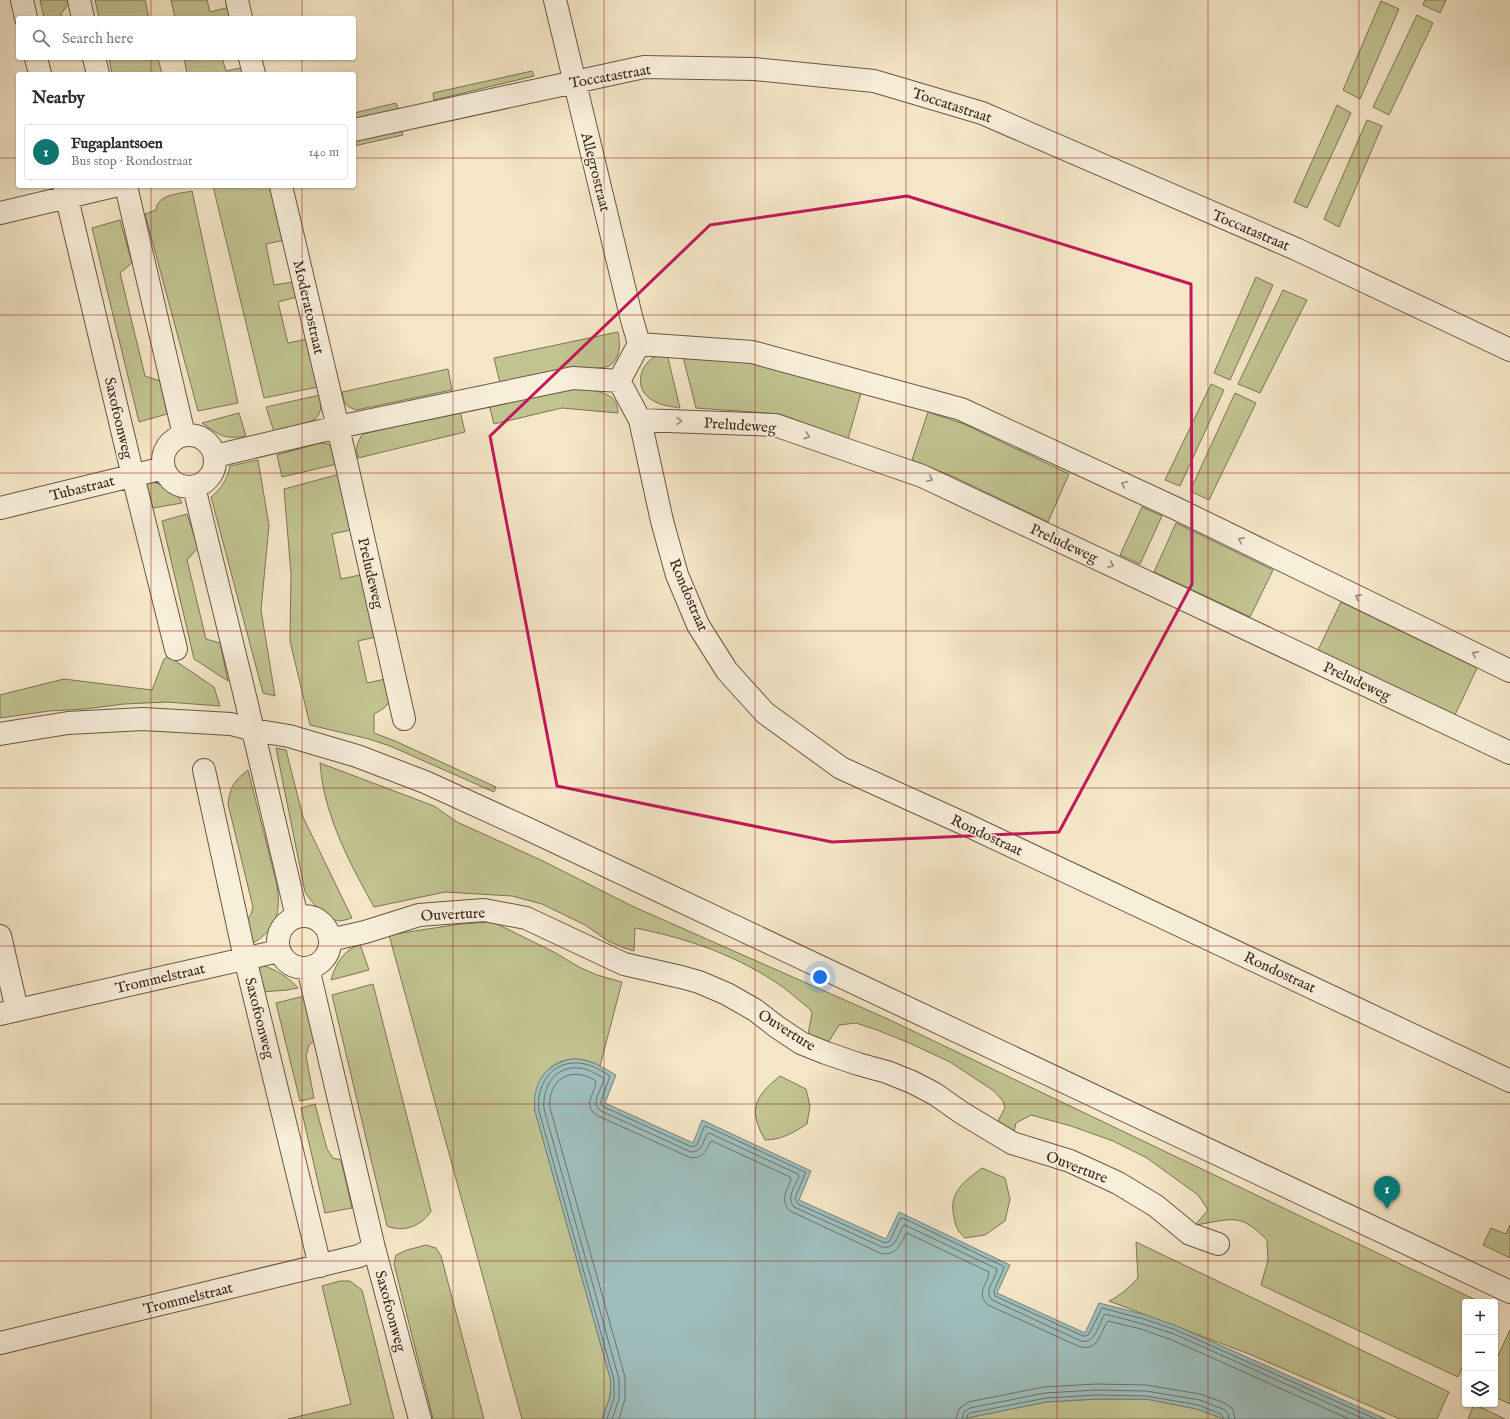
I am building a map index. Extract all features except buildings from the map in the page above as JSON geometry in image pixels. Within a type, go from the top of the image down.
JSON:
[{"type":"street","points":[[22,0],[26,16]]},
{"type":"street","points":[[79,0],[83,16]]},
{"type":"street","points":[[237,0],[241,16]]},
{"type":"street","name":"Allegrostraat","points":[[555,0],[639,344]]},
{"type":"street","points":[[36,60],[40,72]]},
{"type":"street","points":[[94,60],[98,72]]},
{"type":"street","points":[[250,60],[254,72]]},
{"type":"street","name":"Toccatastraat","points":[[356,130],[644,67],[754,69],[874,81],[982,113],[1296,249],[1510,350]]},
{"type":"street","points":[[0,213],[65,192],[98,188]]},
{"type":"street","points":[[126,188],[184,435]]},
{"type":"street","name":"Moderatostraat","points":[[281,188],[338,427]]},
{"type":"street","name":"Saxofoonweg","points":[[65,192],[176,649]]},
{"type":"street","points":[[619,380],[639,344],[752,352],[961,409],[1175,508],[1510,671]]},
{"type":"street","points":[[215,456],[338,427],[572,378],[619,380]]},
{"type":"street","points":[[619,380],[640,420]]},
{"type":"street","name":"Preludeweg","points":[[640,420],[775,426],[922,476],[1510,753]]},
{"type":"street","name":"Rondostraat","points":[[640,420],[662,521],[677,575],[698,625],[727,671],[764,713],[841,768],[967,825],[1510,1081]]},
{"type":"street","name":"Preludeweg","points":[[338,427],[404,719]]},
{"type":"street","points":[[184,435],[196,436],[206,441],[210,445],[215,456],[215,463],[210,476],[200,485],[194,487],[181,486],[175,483],[170,479],[164,468],[163,456],[168,445],[173,440],[184,435]]},
{"type":"street","name":"Tubastraat","points":[[0,508],[164,468]]},
{"type":"street","points":[[194,487],[297,917]]},
{"type":"street","points":[[0,734],[68,723],[143,719],[231,724],[253,730],[289,736],[357,756],[425,782],[528,829],[1510,1292]]},
{"type":"street","name":"Saxofoonweg","points":[[204,770],[245,958],[320,1266]]},
{"type":"street","name":"Ouverture","points":[[330,940],[365,932],[419,915],[484,910],[526,918],[624,964],[681,976],[726,994],[755,1010],[777,1028],[801,1043],[912,1082],[935,1094],[962,1113],[1012,1143],[1070,1161],[1118,1183],[1156,1206],[1190,1234],[1218,1244]]},
{"type":"street","points":[[297,917],[309,917],[321,923],[328,933],[330,940],[328,953],[325,958],[320,963],[308,968],[290,965],[285,961],[279,951],[278,945],[279,933],[286,923],[297,917]]},
{"type":"street","name":"Trommelstraat","points":[[0,936],[9,1012],[279,951]]},
{"type":"street","name":"Saxofoonweg","points":[[308,968],[374,1248],[420,1419]]},
{"type":"street","name":"Trommelstraat","points":[[0,1343],[320,1266],[358,1256],[374,1248]]},
{"type":"highlighted area","points":[[907,196],[1191,284],[1192,584],[1059,832],[832,842],[557,786],[490,436],[710,225]]},
{"type":"green space","points":[[40,0],[68,0],[69,3],[61,14],[62,16],[44,16]]},
{"type":"green space","points":[[95,0],[145,0],[149,16],[99,16]]},
{"type":"green space","points":[[171,0],[207,0],[210,12],[230,7],[232,16],[175,16]]},
{"type":"green space","points":[[1425,0],[1446,0],[1440,13],[1423,5]]},
{"type":"green space","points":[[1381,1],[1399,9],[1360,99],[1343,90]]},
{"type":"green space","points":[[1417,15],[1433,23],[1389,115],[1373,107]]},
{"type":"green space","points":[[109,60],[158,60],[162,72],[112,72]]},
{"type":"green space","points":[[184,60],[223,60],[226,71],[245,67],[246,72],[187,72]]},
{"type":"green space","points":[[532,71],[534,76],[434,100],[433,93]]},
{"type":"green space","points":[[396,103],[398,109],[356,119],[356,113]]},
{"type":"green space","points":[[1337,105],[1351,113],[1307,208],[1294,202]]},
{"type":"green space","points":[[1367,120],[1382,126],[1339,227],[1324,219]]},
{"type":"green space","points":[[401,129],[403,135],[356,146],[356,140]]},
{"type":"green space","points":[[213,188],[272,188],[285,240],[266,244],[274,285],[293,282],[297,297],[278,302],[288,343],[307,339],[318,387],[264,398]]},
{"type":"green space","points":[[192,191],[238,403],[198,411],[145,214],[156,210],[157,205],[164,198],[175,194]]},
{"type":"green space","points":[[120,220],[132,263],[120,273],[145,376],[160,381],[167,414],[139,422],[92,228]]},
{"type":"green space","points":[[1256,277],[1273,285],[1230,380],[1214,373]]},
{"type":"green space","points":[[1283,290],[1307,300],[1260,393],[1238,384]]},
{"type":"green space","points":[[618,332],[618,353],[615,361],[610,366],[566,370],[500,383],[494,358]]},
{"type":"green space","points":[[667,354],[680,408],[655,402],[648,397],[641,386],[641,374],[647,363],[657,356]]},
{"type":"green space","points":[[683,357],[749,361],[861,393],[848,439],[780,414],[696,408]]},
{"type":"green space","points":[[448,369],[452,390],[356,410],[347,406],[343,399],[342,392]]},
{"type":"green space","points":[[1211,384],[1224,390],[1180,486],[1165,480]]},
{"type":"green space","points":[[569,388],[595,391],[608,395],[613,398],[616,403],[618,413],[562,408],[494,424],[489,405]]},
{"type":"green space","points":[[1235,393],[1256,403],[1209,500],[1190,491]]},
{"type":"green space","points":[[320,395],[321,408],[315,419],[274,432],[266,407]]},
{"type":"green space","points":[[460,411],[465,432],[358,458],[357,445],[363,434]]},
{"type":"green space","points":[[928,412],[964,424],[1069,474],[1048,522],[954,477],[912,460]]},
{"type":"green space","points":[[239,413],[246,436],[222,436],[202,423]]},
{"type":"green space","points":[[322,443],[328,444],[334,451],[337,464],[282,477],[277,455]]},
{"type":"green space","points":[[258,460],[269,525],[261,610],[275,696],[263,693],[211,497],[224,483],[230,466]]},
{"type":"green space","points":[[340,474],[351,530],[332,534],[341,579],[360,575],[376,637],[358,641],[367,683],[385,679],[389,692],[388,704],[374,714],[374,733],[496,787],[494,792],[390,746],[369,739],[310,725],[290,641],[291,574],[284,489]]},
{"type":"green space","points":[[153,482],[170,490],[180,499],[182,503],[153,508],[146,483]]},
{"type":"green space","points":[[1142,507],[1162,516],[1140,564],[1120,555]]},
{"type":"green space","points":[[187,514],[198,548],[187,560],[206,639],[220,643],[228,681],[194,659],[162,521]]},
{"type":"green space","points":[[1176,523],[1273,570],[1250,617],[1154,572]]},
{"type":"green space","points":[[1341,602],[1477,668],[1455,715],[1318,650]]},
{"type":"green space","points":[[167,657],[171,658],[214,687],[220,706],[167,702],[124,704],[85,709],[49,711],[0,718],[0,695],[64,679],[152,690],[164,659]]},
{"type":"green space","points":[[276,748],[286,750],[303,817],[352,918],[339,921],[334,920],[324,914],[311,901],[305,892]]},
{"type":"green space","points":[[320,763],[434,806],[457,822],[543,861],[632,906],[890,1020],[1474,1299],[1462,1299],[1462,1368],[1458,1377],[1261,1285],[1268,1260],[1267,1240],[1249,1225],[1241,1221],[1226,1220],[1195,1225],[1208,1210],[1198,1195],[1147,1158],[1113,1141],[1071,1126],[1031,1115],[1016,1123],[1014,1132],[998,1121],[1005,1108],[1003,1101],[994,1091],[950,1062],[877,1030],[856,1023],[839,1025],[828,1043],[808,1035],[812,1013],[810,1009],[783,987],[741,962],[690,942],[635,928],[634,951],[608,941],[585,925],[542,904],[512,896],[445,892],[374,907],[339,836],[328,806],[322,781]]},
{"type":"green space","points":[[248,770],[277,885],[278,895],[276,919],[267,932],[253,943],[247,920],[253,907],[228,804],[230,793],[234,785]]},
{"type":"green space","points":[[493,922],[554,952],[579,967],[597,975],[622,982],[600,1066],[574,1059],[562,1061],[552,1066],[544,1074],[538,1085],[535,1097],[535,1111],[611,1381],[610,1397],[602,1419],[522,1419],[389,935],[460,924]]},
{"type":"green space","points":[[360,944],[369,970],[331,980],[335,968],[341,958],[349,950]]},
{"type":"green space","points":[[264,966],[273,969],[291,981],[298,988],[262,992],[258,967]]},
{"type":"green space","points":[[373,984],[431,1211],[423,1221],[412,1227],[399,1229],[387,1226],[332,995]]},
{"type":"green space","points":[[304,996],[314,1041],[309,1045],[306,1056],[314,1098],[300,1101],[276,1003]]},
{"type":"green space","points":[[780,1076],[806,1089],[810,1106],[807,1124],[787,1135],[776,1139],[765,1140],[757,1120],[755,1112],[756,1105],[764,1091]]},
{"type":"green space","points":[[315,1104],[327,1149],[333,1158],[341,1160],[352,1208],[325,1213],[301,1108]]},
{"type":"green space","points":[[982,1168],[1005,1178],[1010,1199],[1005,1221],[985,1235],[965,1238],[957,1229],[955,1224],[953,1201],[959,1188]]},
{"type":"green space","points":[[1510,1225],[1510,1258],[1483,1245],[1491,1228],[1506,1234]]},
{"type":"green space","points":[[1136,1242],[1449,1392],[1437,1419],[1400,1419],[1249,1354],[1109,1301],[1125,1291],[1138,1278]]},
{"type":"green space","points":[[426,1245],[436,1248],[441,1256],[484,1419],[433,1419],[394,1264],[396,1255],[407,1250]]},
{"type":"green space","points":[[340,1281],[350,1281],[362,1290],[394,1419],[288,1419],[351,1404],[322,1286]]},
{"type":"green space","points":[[1510,1330],[1510,1404],[1498,1398],[1498,1356]]},
{"type":"green space","points":[[1097,1399],[1146,1399],[1197,1409],[1224,1419],[962,1419],[1046,1402]]},
{"type":"green space","points":[[1473,1407],[1480,1407],[1505,1419],[1468,1419]]},
{"type":"water","points":[[571,1059],[584,1060],[600,1066],[616,1075],[605,1103],[693,1143],[702,1120],[811,1171],[799,1200],[886,1239],[899,1212],[1010,1265],[997,1293],[1085,1333],[1099,1303],[1146,1315],[1177,1326],[1386,1419],[1224,1419],[1197,1409],[1146,1399],[1097,1399],[1046,1402],[962,1419],[602,1419],[610,1397],[611,1381],[535,1111],[536,1092],[542,1077],[554,1066]]},
{"type":"place","name":"Fugaplantsoen","points":[[1387,1209]]}]
